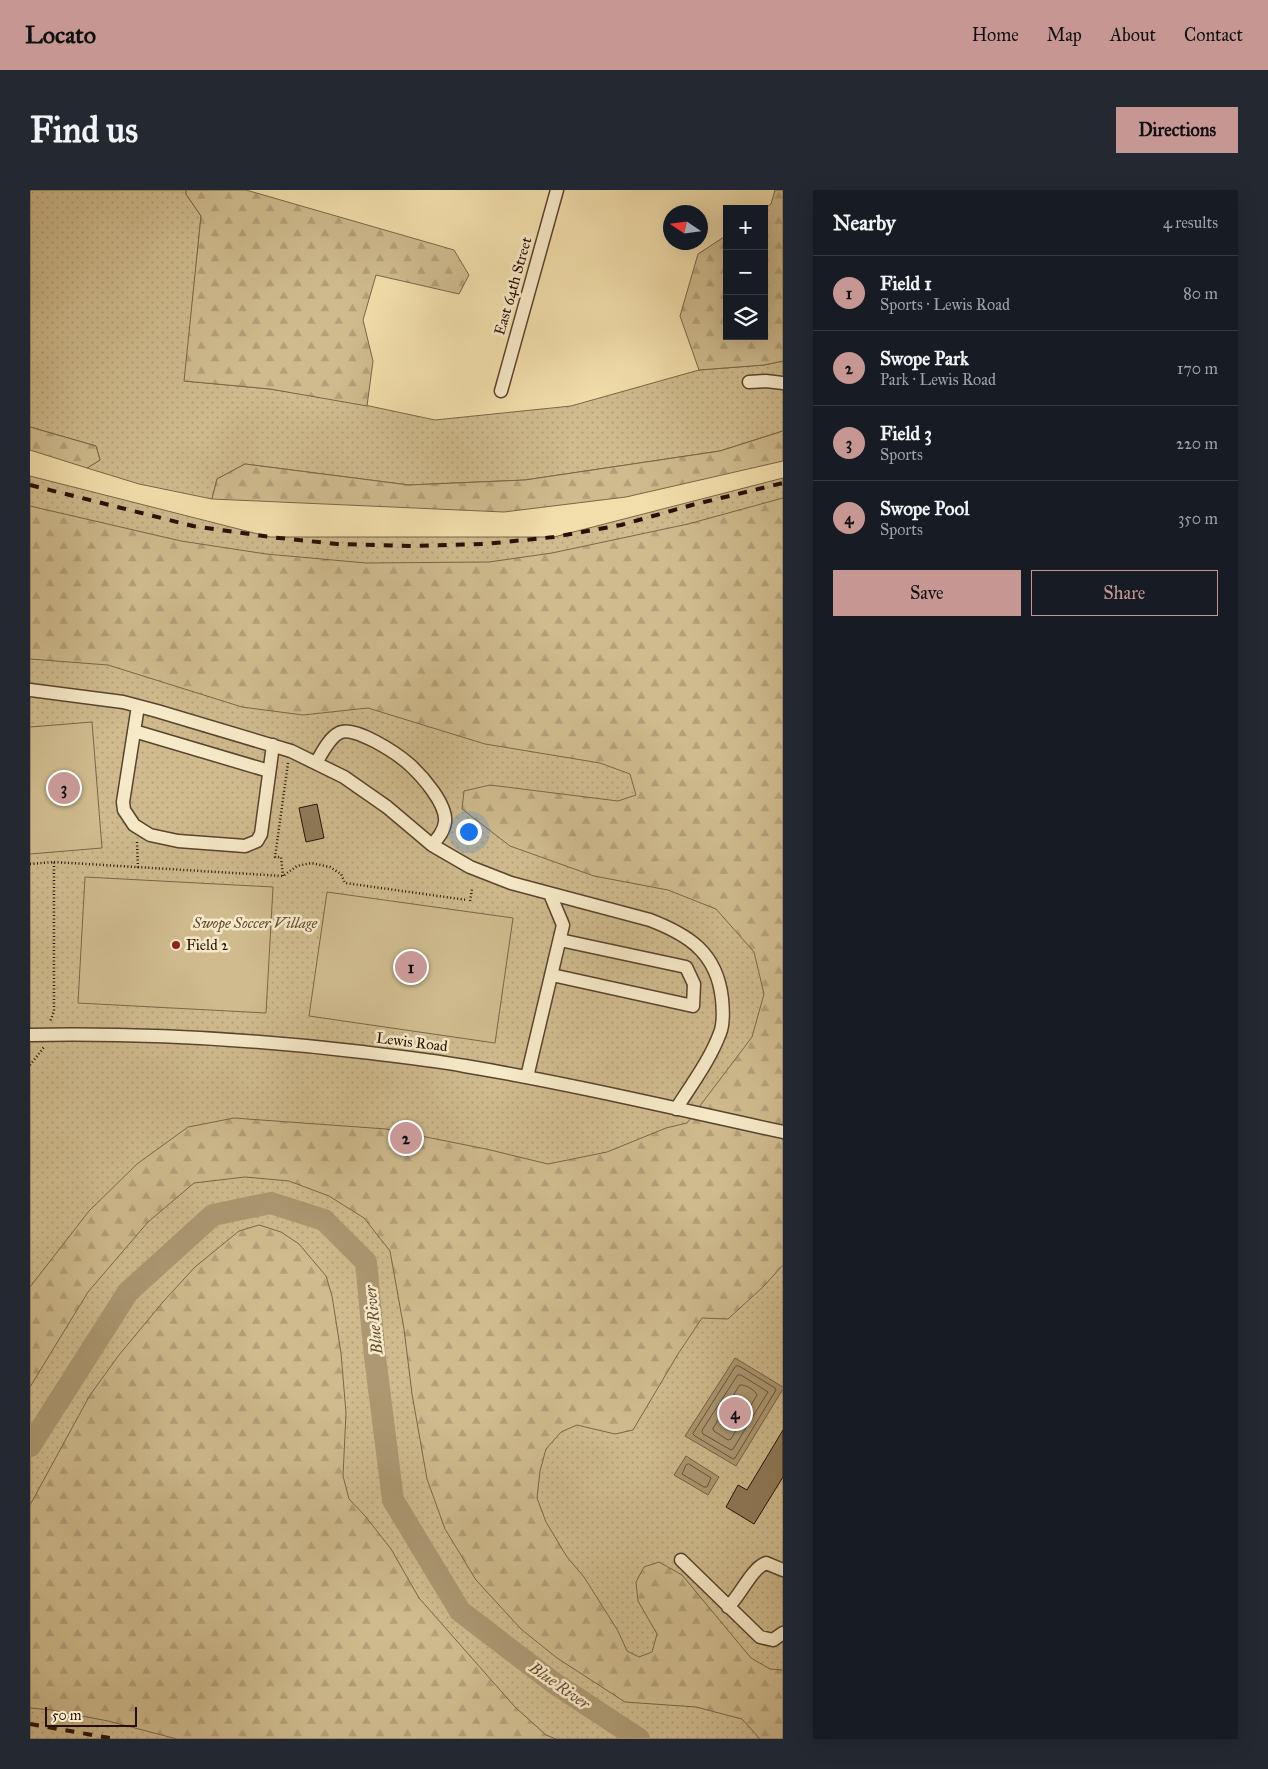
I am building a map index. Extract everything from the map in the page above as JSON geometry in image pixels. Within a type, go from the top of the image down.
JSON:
[{"type":"street","name":"East 64th Street","points":[[501,391],[558,190]]},
{"type":"street","points":[[748,382],[766,381],[783,383]]},
{"type":"street","points":[[30,690],[123,702],[273,745],[344,777],[386,807],[432,845],[470,868],[510,883],[650,920],[672,928],[696,943],[711,962],[721,985],[723,1007],[721,1031],[708,1061],[676,1108]]},
{"type":"street","points":[[138,706],[124,789],[124,810],[134,825],[150,835],[178,840],[245,846],[251,844],[261,834],[273,745]]},
{"type":"street","points":[[316,763],[324,748],[338,733],[347,730],[363,736],[395,754],[409,764],[427,784],[443,811],[445,822],[441,834],[432,845]]},
{"type":"street","points":[[134,731],[269,770]]},
{"type":"street","points":[[527,1077],[564,925],[550,894]]},
{"type":"street","points":[[552,976],[693,1006],[694,984],[686,967],[560,940]]},
{"type":"street","name":"Lewis Road","points":[[30,1035],[134,1035],[290,1044],[463,1065],[676,1108],[783,1132]]},
{"type":"street","points":[[681,1560],[760,1637],[773,1640],[783,1633]]},
{"type":"street","points":[[728,1607],[736,1600],[759,1566],[766,1563],[783,1570]]},
{"type":"path","points":[[282,876],[281,857],[274,856],[288,757]]},
{"type":"path","points":[[50,1022],[54,1011],[54,862]]},
{"type":"path","points":[[30,864],[54,862],[282,876],[297,866],[311,863],[330,867],[342,874],[345,883],[468,900],[472,889]]},
{"type":"path","points":[[30,1065],[46,1044]]},
{"type":"green space","points":[[30,190],[186,190],[186,194],[201,216],[185,381],[270,389],[346,401],[435,420],[571,406],[699,370],[764,365],[783,361],[783,431],[720,451],[525,480],[409,485],[245,464],[217,479],[212,499],[139,484],[87,468],[100,460],[96,446],[30,427]]},
{"type":"green space","points":[[186,190],[246,190],[454,250],[469,275],[459,294],[376,275],[363,320],[373,361],[367,406],[270,389],[184,381],[201,216],[186,194]]},
{"type":"green space","points":[[775,190],[783,190],[783,361],[764,365],[699,370],[680,316],[698,254],[708,250],[708,247],[723,238],[723,340],[768,340],[768,206],[771,204]]},
{"type":"green space","points":[[30,427],[96,446],[100,460],[87,468],[30,450]]},
{"type":"green space","points":[[783,431],[783,461],[626,497],[504,512],[212,499],[217,479],[245,464],[409,485],[525,480],[720,451]]},
{"type":"green space","name":"Swope Soccer Village","points":[[30,476],[270,537],[554,537],[783,478],[783,1739],[30,1739]]},
{"type":"green space","points":[[783,498],[783,1265],[764,1286],[728,1319],[702,1318],[678,1354],[633,1430],[615,1434],[577,1425],[561,1432],[546,1449],[540,1471],[537,1498],[546,1522],[567,1557],[584,1577],[618,1631],[627,1651],[639,1657],[652,1652],[657,1634],[638,1601],[636,1582],[644,1567],[659,1562],[682,1575],[751,1658],[770,1669],[783,1670],[783,1739],[760,1739],[742,1719],[696,1707],[625,1702],[557,1658],[521,1629],[476,1580],[445,1529],[427,1479],[390,1251],[364,1218],[329,1196],[289,1181],[245,1177],[194,1183],[148,1222],[88,1292],[30,1387],[30,1287],[89,1211],[137,1164],[188,1127],[234,1118],[386,1129],[486,1149],[548,1164],[607,1152],[666,1128],[687,1123],[752,1037],[764,994],[754,952],[716,909],[668,890],[594,876],[510,846],[462,809],[464,791],[490,785],[618,801],[636,795],[630,774],[600,763],[485,744],[368,708],[303,715],[242,707],[108,665],[30,659],[30,506],[181,541],[266,554],[366,563],[489,562],[552,553],[688,524]]},
{"type":"green space","points":[[92,722],[102,848],[30,854],[30,727]]},
{"type":"green space","name":"Field 2","points":[[85,877],[273,887],[266,1013],[78,1003]]},
{"type":"green space","points":[[327,892],[513,918],[495,1043],[309,1016]]},
{"type":"green space","points":[[259,1225],[281,1232],[299,1244],[326,1276],[332,1296],[341,1353],[346,1413],[343,1476],[349,1499],[391,1549],[419,1598],[515,1707],[546,1735],[556,1739],[177,1739],[108,1721],[30,1708],[30,1505],[90,1395],[119,1355],[195,1267],[239,1231]]},
{"type":"water","points":[[735,1358],[783,1387],[736,1466],[685,1436]]},
{"type":"water","points":[[686,1456],[719,1477],[708,1495],[674,1475]]},
{"type":"building","points":[[317,804],[324,838],[306,842],[299,808]]},
{"type":"building","points":[[783,1430],[783,1477],[754,1524],[726,1507],[738,1485],[747,1490]]},
{"type":"waterway","name":"Blue River","points":[[30,1446],[128,1292],[213,1215],[271,1203],[324,1220],[366,1262],[375,1357],[393,1500],[460,1611],[554,1683],[639,1739]]},
{"type":"railway","points":[[30,485],[193,526],[337,544],[415,546],[485,544],[554,537],[621,525],[692,505],[783,483]]},
{"type":"railway","points":[[30,1724],[115,1739]]},
{"type":"place","name":"Field 3","points":[[64,788]]},
{"type":"place","name":"Field 2","points":[[176,945]]},
{"type":"place","name":"Field 1","points":[[411,967]]},
{"type":"place","name":"Swope Park","points":[[406,1138]]},
{"type":"place","name":"Swope Pool","points":[[735,1413]]}]
